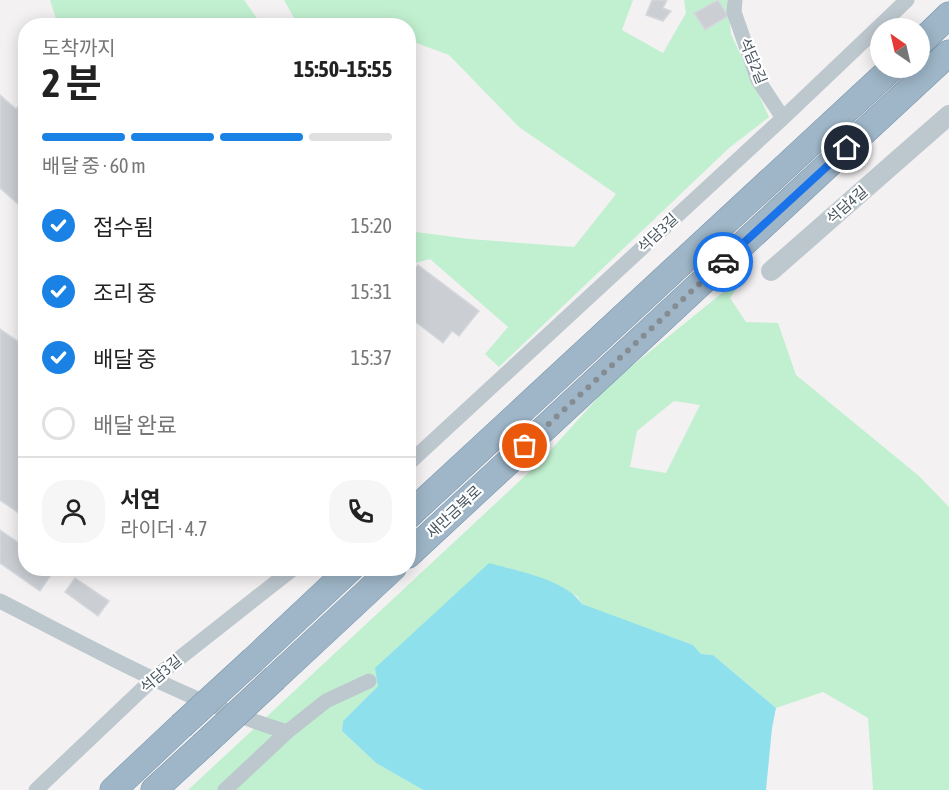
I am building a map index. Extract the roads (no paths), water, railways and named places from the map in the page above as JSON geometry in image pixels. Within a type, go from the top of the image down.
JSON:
[{"type":"highway","points":[[930,33],[949,15]]},
{"type":"highway","name":"새만금북로","points":[[416,548],[949,53]]},
{"type":"highway","name":"새만금북로","points":[[416,509],[881,78]]},
{"type":"highway","points":[[113,790],[342,576]]},
{"type":"highway","points":[[154,790],[384,576]]},
{"type":"street","name":"석담2길","points":[[735,0],[734,12],[758,80],[783,118]]},
{"type":"street","name":"석담3길","points":[[416,457],[783,118],[907,0]]},
{"type":"street","name":"석담4길","points":[[771,271],[949,115]]},
{"type":"street","name":"석담3길","points":[[36,790],[153,679],[284,576]]},
{"type":"street","points":[[0,601],[153,679],[258,723],[287,732]]},
{"type":"street","points":[[225,790],[287,732],[326,701],[369,681]]},
{"type":"water","points":[[489,563],[540,577],[564,588],[582,604],[693,645],[701,654],[713,655],[776,708],[766,790],[423,790],[376,763],[342,731],[343,721],[378,686],[375,668]]}]
